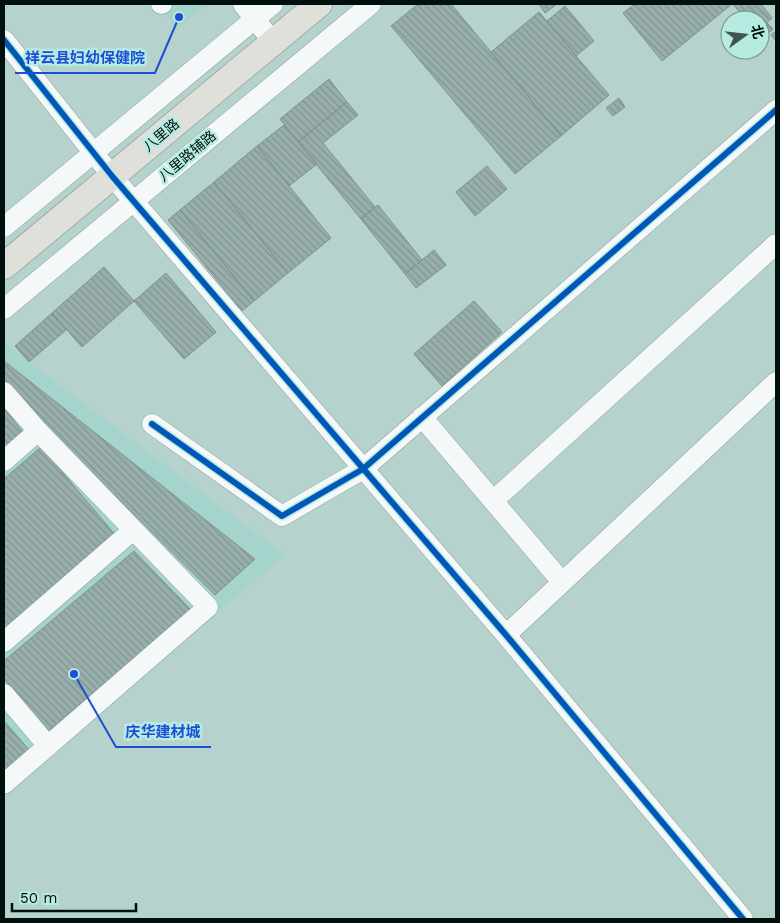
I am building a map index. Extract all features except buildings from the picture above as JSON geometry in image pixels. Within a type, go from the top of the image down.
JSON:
[{"type":"main road","name":"八里路","points":[[4,266],[273,42],[289,13],[319,4]]},
{"type":"street","points":[[4,228],[94,152],[249,11],[273,4]]},
{"type":"street","name":"八里路辅路","points":[[4,309],[371,4]]},
{"type":"street","points":[[249,11],[273,42]]},
{"type":"street","points":[[4,40],[112,176],[506,635],[743,919]]},
{"type":"street","points":[[152,424],[282,516],[363,469],[776,110]]},
{"type":"street","points":[[493,501],[776,244]]},
{"type":"street","points":[[506,635],[776,382]]},
{"type":"street","points":[[4,392],[38,432],[208,607],[4,784]]},
{"type":"street","points":[[422,417],[562,582]]},
{"type":"street","points":[[4,461],[38,432]]},
{"type":"street","points":[[4,642],[133,530]]},
{"type":"street","points":[[4,694],[48,746]]},
{"type":"shaded area","points":[[155,4],[207,4],[177,29]]},
{"type":"shaded area","points":[[4,343],[285,555],[4,794]]},
{"type":"cycle path","points":[[4,40],[112,176],[506,635],[743,919]]},
{"type":"cycle path","points":[[152,424],[282,516],[363,469],[776,110]]},
{"type":"place","name":"祥云县妇幼保健院","points":[[179,17]]},
{"type":"place","name":"庆华建材城","points":[[74,674]]}]
